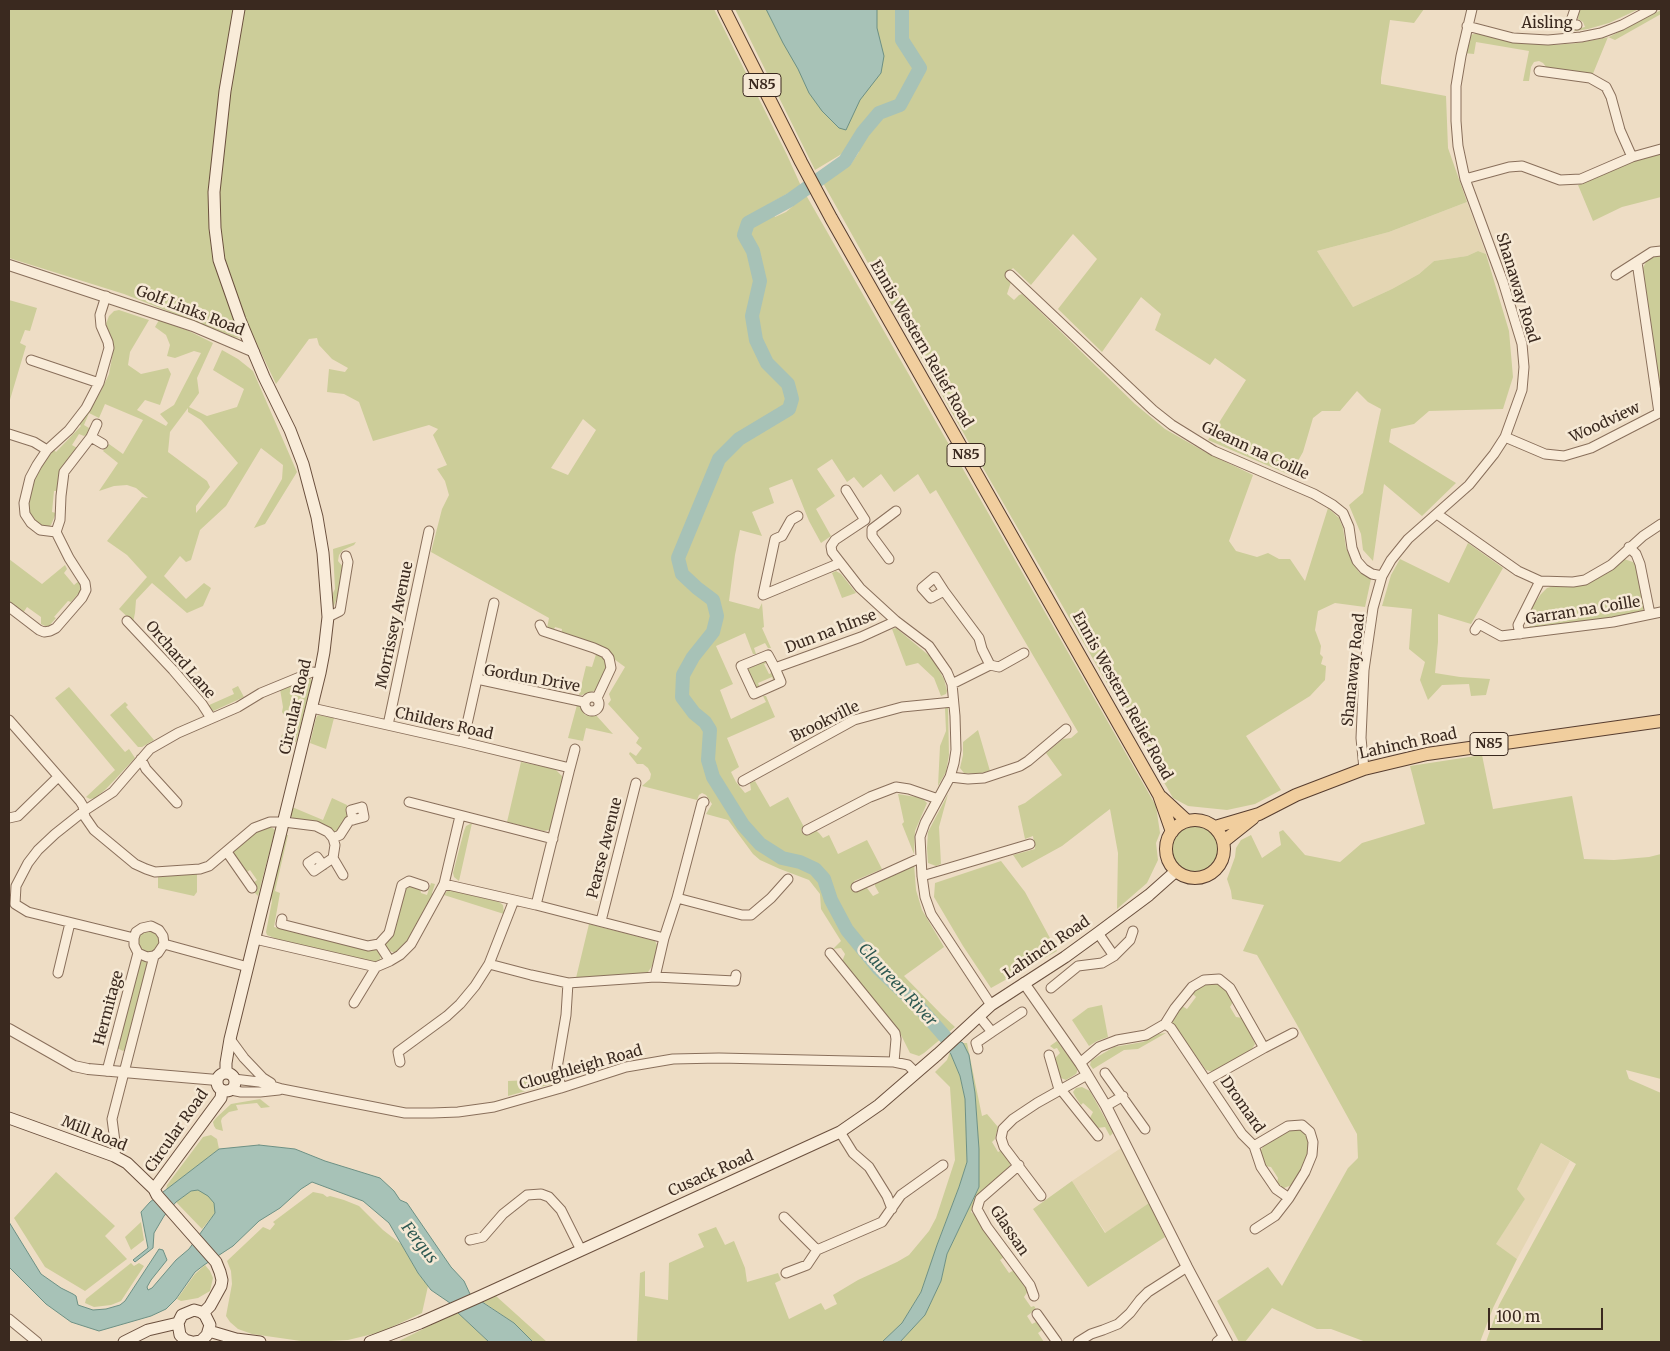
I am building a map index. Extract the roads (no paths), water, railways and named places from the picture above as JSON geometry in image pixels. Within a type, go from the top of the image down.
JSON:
[{"type":"main road","name":"Golf Links Road","points":[[239,9],[225,91],[218,151],[214,192],[215,228],[219,260],[227,286],[254,352]]},
{"type":"main road","name":"Ennis Western Relief Road","points":[[724,9],[831,218],[1159,795],[1172,832]]},
{"type":"main road","name":"Circular Road","points":[[156,1192],[221,1098],[226,1082],[230,1040],[312,708],[324,652],[328,617],[323,553],[317,517],[305,472],[290,430],[254,352]]},
{"type":"main road","name":"Lahinch Road","points":[[1215,827],[1259,814],[1304,792],[1364,769],[1427,754],[1661,721]]},
{"type":"main road","name":"Ennis Western Relief Road","points":[[1159,795],[1187,821]]},
{"type":"main road","name":"Lahinch Road","points":[[1224,840],[1259,814]]},
{"type":"main road","points":[[1197,820],[1206,822],[1215,827],[1224,840],[1224,856],[1221,863],[1209,875],[1201,878],[1183,876],[1170,864],[1167,856],[1168,839],[1178,825],[1187,821],[1197,820]]},
{"type":"main road","name":"Lahinch Road","points":[[938,1054],[991,1005],[1065,957],[1149,895],[1176,871]]},
{"type":"main road","name":"Cusack Road","points":[[370,1342],[481,1296],[840,1132],[873,1109],[938,1054]]},
{"type":"main road","name":"Mill Road","points":[[9,1118],[114,1156],[127,1163],[156,1192],[216,1262],[222,1280],[210,1306],[203,1313]]},
{"type":"main road","points":[[190,1311],[198,1311],[203,1313],[209,1321],[209,1331],[204,1338],[191,1342],[180,1335],[178,1323],[182,1315],[190,1311]]},
{"type":"main road","points":[[124,1342],[148,1330],[178,1323]]},
{"type":"main road","points":[[209,1331],[236,1339],[260,1342]]},
{"type":"street","name":"Shanaway Road","points":[[1364,769],[1361,738],[1364,670],[1373,608],[1382,576],[1391,560],[1408,539],[1478,474],[1505,437],[1522,390],[1524,367],[1522,344],[1503,282],[1466,179],[1458,146],[1456,95],[1460,56],[1472,9]]},
{"type":"street","name":"Aisling","points":[[1575,9],[1570,24],[1577,24]]},
{"type":"street","name":"Aisling","points":[[1467,26],[1513,38],[1548,40],[1581,37],[1601,33],[1622,25],[1652,9]]},
{"type":"street","points":[[1539,71],[1590,78],[1606,87],[1611,97],[1620,130],[1632,157]]},
{"type":"street","points":[[1466,179],[1509,167],[1522,166],[1560,180],[1581,179],[1632,157],[1661,149]]},
{"type":"street","points":[[1616,275],[1652,252],[1661,251]]},
{"type":"street","name":"Woodview","points":[[1505,437],[1545,454],[1564,456],[1591,448],[1660,413],[1637,262]]},
{"type":"street","name":"Golf Links Road","points":[[9,265],[193,326],[254,352]]},
{"type":"street","name":"Gleann na Coille","points":[[1010,275],[1016,287],[1172,425],[1214,451],[1314,494],[1344,513],[1357,561],[1372,574],[1382,576]]},
{"type":"street","points":[[56,532],[40,530],[31,523],[25,514],[24,503],[30,478],[47,450],[69,430],[80,416],[99,383],[109,348],[100,326],[100,315],[106,296]]},
{"type":"street","points":[[31,360],[99,383]]},
{"type":"street","points":[[9,607],[44,632],[56,628],[82,598],[86,590],[85,582],[69,558],[56,532],[60,520],[64,472],[92,437],[97,424]]},
{"type":"street","points":[[9,434],[34,442],[47,450]]},
{"type":"street","points":[[92,437],[103,444]]},
{"type":"street","points":[[846,490],[872,529],[872,536],[888,558]]},
{"type":"street","points":[[872,529],[896,511]]},
{"type":"street","name":"Garran na Coille","points":[[1437,514],[1518,571],[1540,581],[1573,582],[1586,580],[1611,565],[1629,547],[1661,524]]},
{"type":"street","points":[[798,516],[791,520],[782,536],[775,539],[763,595],[840,563]]},
{"type":"street","name":"Dun na hInse","points":[[865,520],[835,540],[831,546],[832,552],[860,588],[896,621],[929,646],[947,672],[952,684],[956,750],[950,777]]},
{"type":"street","name":"Morrissey Avenue","points":[[388,725],[429,531]]},
{"type":"street","name":"Garran na Coille","points":[[1629,547],[1636,554],[1640,564],[1650,614]]},
{"type":"street","points":[[328,617],[340,611],[348,562],[346,556]]},
{"type":"street","name":"Garran na Coille","points":[[1520,634],[1518,625],[1540,581]]},
{"type":"street","points":[[944,591],[979,638],[990,665]]},
{"type":"street","points":[[477,679],[494,603]]},
{"type":"street","name":"Garran na Coille","points":[[1476,630],[1479,624],[1501,636],[1613,622],[1661,612]]},
{"type":"street","name":"Orchard Lane","points":[[127,621],[173,670],[202,704],[211,718]]},
{"type":"street","name":"Dun na hInse","points":[[775,668],[896,621]]},
{"type":"street","points":[[540,625],[543,631],[594,648],[605,653],[609,658],[611,668],[597,698]]},
{"type":"street","points":[[952,684],[990,665],[999,667],[1024,653]]},
{"type":"street","name":"Dun na hInse","points":[[768,655],[775,668],[781,682],[754,694],[741,666],[768,655]]},
{"type":"street","name":"Orchard Lane","points":[[141,759],[150,749],[178,733],[238,707],[268,690],[312,672],[320,673]]},
{"type":"street","name":"Gordun Drive","points":[[463,742],[477,679],[584,702]]},
{"type":"street","name":"Gordun Drive","points":[[588,698],[597,698],[599,706],[594,712],[586,710],[584,702],[588,698]]},
{"type":"street","name":"Brookville","points":[[743,781],[854,720],[902,706],[953,702]]},
{"type":"street","name":"Childers Road","points":[[312,708],[570,768]]},
{"type":"street","points":[[9,720],[80,801],[85,817],[94,830],[135,864],[155,872],[200,869],[209,866],[254,828],[270,822],[284,822],[322,828],[333,838],[335,845],[334,858],[343,875]]},
{"type":"street","points":[[991,1005],[931,914],[925,897],[922,876],[920,837],[925,823],[950,777],[984,778],[1010,770],[1028,761],[1066,729]]},
{"type":"street","points":[[536,905],[575,749]]},
{"type":"street","points":[[176,804],[146,769],[141,759],[113,792],[84,811],[38,850],[28,863],[16,886],[12,907],[134,938],[136,932],[151,926],[159,930],[163,936],[164,944],[248,967]]},
{"type":"street","points":[[9,818],[18,816],[58,777]]},
{"type":"street","name":"Pearse Avenue","points":[[601,921],[636,783]]},
{"type":"street","points":[[807,830],[870,796],[896,787],[909,789],[938,800]]},
{"type":"street","points":[[409,802],[553,839]]},
{"type":"street","points":[[655,977],[664,938],[677,898],[702,803],[704,802]]},
{"type":"street","points":[[354,1003],[376,967],[400,955],[411,944],[444,884],[460,816]]},
{"type":"street","points":[[333,838],[340,835],[350,821],[353,820]]},
{"type":"street","points":[[820,823],[824,832]]},
{"type":"street","points":[[922,876],[1030,844]]},
{"type":"street","points":[[227,852],[252,888]]},
{"type":"street","points":[[322,865],[334,858]]},
{"type":"street","points":[[856,887],[920,858]]},
{"type":"street","points":[[677,898],[742,915],[750,914],[771,898],[788,878]]},
{"type":"street","points":[[282,919],[281,924],[368,946],[379,944],[389,932],[402,885],[408,881],[424,886]]},
{"type":"street","points":[[444,884],[524,902],[664,938]]},
{"type":"street","points":[[400,1062],[398,1052],[460,1004],[475,986],[490,964],[514,900]]},
{"type":"street","points":[[58,973],[70,923]]},
{"type":"street","points":[[1051,988],[1078,966],[1102,963],[1114,956],[1130,940],[1133,931]]},
{"type":"street","points":[[1098,933],[1114,956]]},
{"type":"street","name":"Hermitage","points":[[107,1071],[138,953],[134,945],[134,938]]},
{"type":"street","points":[[255,939],[376,967]]},
{"type":"street","name":"Hermitage","points":[[114,1156],[116,1149],[112,1118],[154,956],[162,949],[164,944]]},
{"type":"street","points":[[379,944],[390,961]]},
{"type":"street","points":[[138,953],[147,957],[154,956]]},
{"type":"street","points":[[830,954],[895,1033],[894,1062]]},
{"type":"street","points":[[490,964],[568,983],[655,977],[735,981],[736,975]]},
{"type":"street","points":[[1080,1062],[1099,1047],[1117,1040],[1146,1035],[1165,1024],[1192,987],[1204,980],[1220,979],[1230,988],[1264,1048]]},
{"type":"street","points":[[562,1088],[557,1068],[566,1014],[568,983]]},
{"type":"street","points":[[1024,983],[1080,1062],[1106,1106],[1222,1341]]},
{"type":"street","points":[[978,1048],[976,1043],[1022,1012]]},
{"type":"street","points":[[979,1016],[992,1032]]},
{"type":"street","name":"Dromard","points":[[1165,1024],[1172,1028],[1242,1134],[1254,1146],[1261,1167],[1276,1189],[1289,1198]]},
{"type":"street","points":[[9,1029],[74,1066],[88,1069],[226,1082]]},
{"type":"street","name":"Dromard","points":[[1207,1080],[1293,1033]]},
{"type":"street","name":"Cloughleigh Road","points":[[230,1040],[263,1078],[282,1089]]},
{"type":"street","points":[[1049,1055],[1061,1090],[1098,1136]]},
{"type":"street","name":"Cloughleigh Road","points":[[226,1082],[258,1082],[282,1089],[405,1113],[432,1113],[458,1112],[494,1107],[562,1088],[626,1067],[673,1059],[719,1058],[894,1062],[908,1065],[916,1073]]},
{"type":"street","points":[[1105,1073],[1145,1129]]},
{"type":"street","points":[[1041,1196],[1004,1147],[1001,1138],[1003,1129],[1013,1120],[1087,1075]]},
{"type":"street","points":[[1106,1106],[1123,1096]]},
{"type":"street","name":"Dromard","points":[[1254,1146],[1288,1126],[1302,1125],[1310,1132],[1313,1142],[1312,1155],[1289,1198],[1275,1216],[1255,1229]]},
{"type":"street","points":[[840,1132],[853,1153],[869,1168],[887,1196],[892,1208]]},
{"type":"street","points":[[786,1273],[806,1264],[817,1250],[882,1222],[901,1195],[934,1177],[943,1165]]},
{"type":"street","name":"Glassan","points":[[1019,1165],[980,1199],[978,1209],[987,1226],[1030,1285],[1034,1296]]},
{"type":"street","points":[[470,1240],[483,1237],[504,1214],[528,1195],[541,1194],[549,1197],[561,1210],[581,1250]]},
{"type":"street","points":[[791,1219],[817,1250]]},
{"type":"street","points":[[1078,1342],[1091,1334],[1118,1324],[1148,1292],[1187,1267]]},
{"type":"street","points":[[1037,1314],[1057,1342]]},
{"type":"street","points":[[9,1319],[37,1342]]},
{"type":"water","points":[[766,9],[877,9],[877,28],[884,56],[881,73],[860,100],[846,130],[839,128],[822,111],[809,93]]},
{"type":"water","points":[[942,1033],[963,1043],[969,1055],[975,1093],[979,1149],[979,1187],[947,1254],[941,1281],[925,1315],[900,1342],[882,1342],[902,1323],[921,1292],[967,1162],[965,1099],[960,1076]]},
{"type":"water","name":"Fergus","points":[[259,1145],[295,1149],[325,1161],[380,1178],[394,1191],[400,1200],[407,1203],[451,1267],[464,1281],[470,1294],[514,1323],[533,1342],[489,1342],[450,1303],[431,1290],[418,1273],[389,1223],[363,1201],[312,1182],[301,1189],[280,1208],[259,1221],[233,1246],[195,1272],[176,1299],[166,1309],[151,1316],[99,1331],[71,1322],[46,1304],[9,1267],[9,1222],[41,1274],[76,1296],[78,1305],[93,1310],[120,1305],[125,1301],[159,1249],[163,1250],[167,1260],[151,1280],[147,1287],[148,1290],[189,1249],[215,1213],[214,1203],[208,1196],[198,1190],[191,1191],[176,1202],[164,1216],[154,1233],[153,1248],[135,1262],[133,1260],[148,1248],[141,1212],[150,1202],[219,1149]]},
{"type":"waterway","name":"Claureen River","points":[[902,9],[902,40],[920,68],[900,105],[879,113],[863,132],[845,161],[790,200],[748,223],[744,235],[753,251],[760,281],[752,316],[756,340],[767,363],[788,384],[792,399],[789,409],[739,439],[719,459],[678,558],[682,574],[713,600],[717,616],[713,632],[693,657],[683,675],[682,697],[710,730],[708,760],[713,777],[743,825],[760,844],[782,858],[800,862],[815,869],[824,879],[831,900],[847,930],[879,969],[920,1008],[954,1047]]}]
